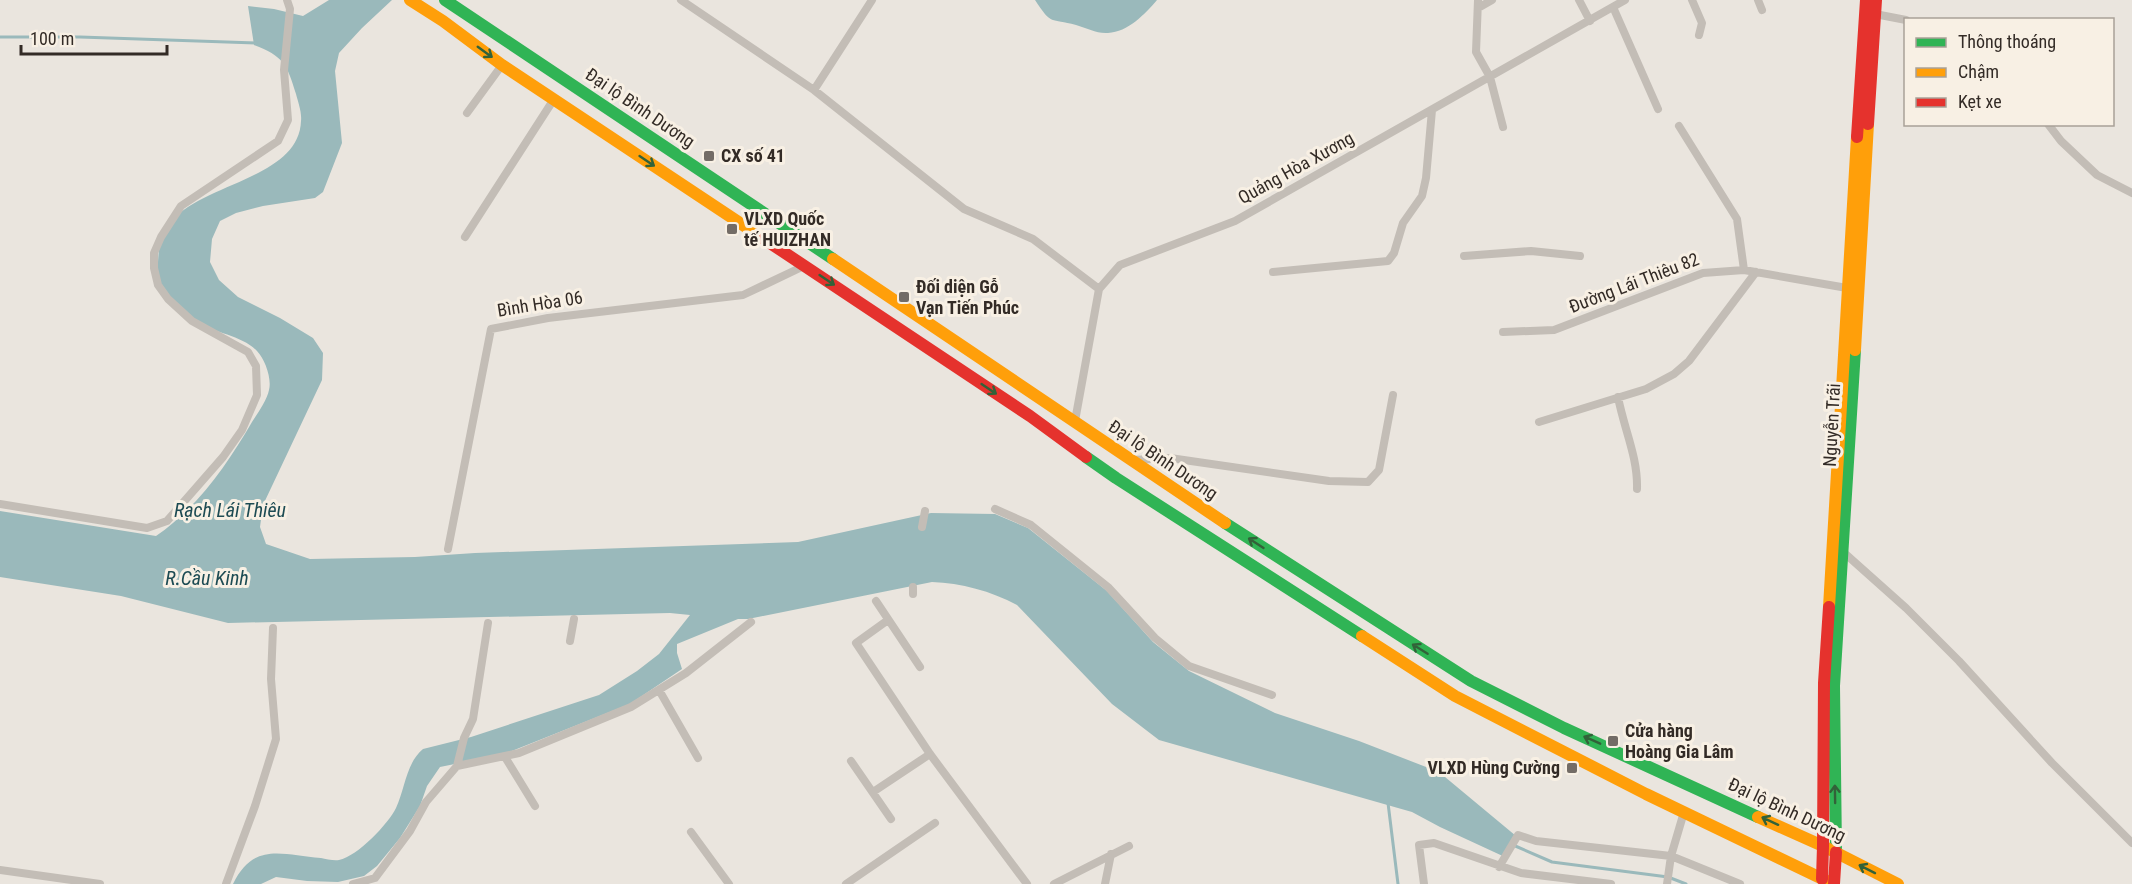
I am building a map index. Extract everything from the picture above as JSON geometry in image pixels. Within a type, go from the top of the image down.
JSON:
[{"type":"main road","points":[[410,0],[502,65],[1030,416],[1116,478],[1455,696],[1801,869],[1824,883]]},
{"type":"main road","name":"Nguyễn Trãi","points":[[1824,883],[1824,683],[1849,366],[1865,78],[1866,0]]},
{"type":"main road","name":"Nguyễn Trãi","points":[[1824,883],[1836,852],[1833,718],[1844,552],[1849,366],[1847,288],[1865,78],[1876,0]]},
{"type":"main road","name":"Đại lộ Bình Dương","points":[[446,1],[1130,460],[1471,681],[1564,728],[1836,852],[1898,884]]},
{"type":"main road","points":[[617,141],[629,122]]},
{"type":"main road","points":[[780,250],[791,231]]},
{"type":"main road","points":[[1116,478],[1130,460]]},
{"type":"street","points":[[681,0],[814,90],[964,209],[1033,239],[1099,289]]},
{"type":"street","points":[[814,90],[873,0]]},
{"type":"street","points":[[1492,0],[1478,4],[1476,52],[1490,77],[1503,127]]},
{"type":"street","points":[[1579,0],[1590,21]]},
{"type":"street","name":"Quảng Hòa Xương","points":[[1075,421],[1099,289],[1119,265],[1235,221],[1625,0]]},
{"type":"street","points":[[1692,0],[1702,22],[1699,34]]},
{"type":"street","points":[[1758,0],[1762,10]]},
{"type":"street","points":[[0,504],[147,528],[167,521],[223,457],[242,430],[257,395],[256,366],[248,352],[192,321],[168,299],[158,285],[154,268],[154,253],[161,237],[182,206],[278,141],[288,120],[284,70],[288,5]]},
{"type":"street","points":[[1613,7],[1658,109]]},
{"type":"street","points":[[1875,14],[1904,20]]},
{"type":"street","points":[[467,113],[502,65]]},
{"type":"street","points":[[465,237],[554,99]]},
{"type":"street","points":[[1273,272],[1388,261],[1394,253],[1403,224],[1422,196],[1426,178],[1432,110]]},
{"type":"street","points":[[1679,126],[1737,219],[1744,270]]},
{"type":"street","points":[[2050,126],[2061,141],[2097,175],[2132,193]]},
{"type":"street","points":[[1464,256],[1532,251],[1580,256]]},
{"type":"street","name":"Bình Hòa 06","points":[[448,546],[491,329],[548,318],[743,296],[804,266]]},
{"type":"street","name":"Đường Lái Thiêu 82","points":[[1503,332],[1554,330],[1703,273],[1744,270],[1847,288]]},
{"type":"street","points":[[1539,422],[1661,382],[1689,361],[1756,272]]},
{"type":"street","points":[[1130,460],[1170,458],[1329,481],[1368,482],[1379,470],[1393,394]]},
{"type":"street","points":[[1618,397],[1623,424],[1636,464],[1637,489]]},
{"type":"street","points":[[995,509],[1031,525],[1108,587],[1155,638],[1189,666],[1272,694]]},
{"type":"street","points":[[922,527],[925,511]]},
{"type":"street","points":[[1834,544],[1906,608],[1959,661],[2052,763],[2132,843]]},
{"type":"street","points":[[876,601],[920,667]]},
{"type":"street","points":[[570,641],[574,619]]},
{"type":"street","points":[[888,620],[856,643],[930,754],[1027,884]]},
{"type":"street","points":[[457,766],[506,757],[631,707],[686,673],[751,622]]},
{"type":"street","points":[[353,884],[378,881],[426,802],[457,766],[464,738],[473,719],[488,623]]},
{"type":"street","points":[[226,884],[255,806],[276,740],[272,679],[273,628]]},
{"type":"street","points":[[658,690],[698,758]]},
{"type":"street","points":[[873,792],[930,754]]},
{"type":"street","points":[[506,757],[535,806]]},
{"type":"street","points":[[851,761],[891,819]]},
{"type":"street","points":[[1667,884],[1671,856],[1684,812]]},
{"type":"street","points":[[846,884],[935,823]]},
{"type":"street","points":[[691,832],[729,884]]},
{"type":"street","points":[[1499,867],[1518,835],[1536,840],[1671,856],[1740,884]]},
{"type":"street","points":[[1424,884],[1419,845],[1425,843],[1434,843],[1499,867],[1541,877],[1611,884]]},
{"type":"street","points":[[1054,884],[1129,846]]},
{"type":"street","points":[[1105,884],[1111,854]]},
{"type":"street","points":[[0,870],[100,884]]},
{"type":"water","points":[[329,0],[392,0],[339,53],[335,71],[342,143],[323,192],[315,198],[263,206],[236,213],[220,221],[212,239],[210,262],[219,280],[238,297],[313,338],[323,353],[322,380],[263,505],[260,527],[266,544],[310,559],[798,542],[931,513],[995,514],[1028,528],[1107,591],[1153,642],[1189,671],[1275,713],[1359,741],[1439,772],[1516,836],[1507,858],[1412,812],[1159,740],[1112,704],[1017,605],[976,589],[932,582],[748,619],[738,619],[677,644],[682,669],[630,704],[504,754],[440,767],[427,786],[420,806],[400,838],[377,866],[364,876],[338,882],[276,877],[261,884],[233,884],[241,870],[250,861],[260,856],[282,854],[337,860],[347,857],[372,838],[392,815],[409,769],[423,749],[471,737],[599,695],[659,654],[690,615],[670,613],[228,623],[121,596],[0,577],[0,511],[156,536],[185,512],[210,485],[262,406],[270,385],[263,359],[244,341],[203,325],[181,308],[158,282],[159,250],[167,228],[187,208],[205,197],[268,168],[284,155],[296,140],[301,118],[293,84],[278,57],[254,45],[248,6],[303,16]]},
{"type":"water","points":[[1035,0],[1157,0],[1129,26],[1115,32],[1104,33],[1052,20]]},
{"type":"waterway","points":[[0,37],[80,37],[256,43]]},
{"type":"waterway","points":[[1388,803],[1398,884]]},
{"type":"waterway","points":[[1513,845],[1552,862],[1668,877],[1686,884]]},
{"type":"traffic: fast","points":[[445,0],[833,259]]},
{"type":"traffic: fast","points":[[1836,852],[1834,686],[1855,350]]},
{"type":"traffic: fast","points":[[1086,457],[1362,636]]},
{"type":"traffic: fast","points":[[1225,523],[1471,681],[1564,728],[1758,817]]},
{"type":"traffic: slow","points":[[410,0],[443,21],[502,65],[764,239]]},
{"type":"traffic: slow","points":[[1855,350],[1868,124]]},
{"type":"traffic: slow","points":[[1829,607],[1857,137]]},
{"type":"traffic: slow","points":[[833,259],[1225,523]]},
{"type":"traffic: slow","points":[[1362,636],[1455,696],[1646,794],[1833,884]]},
{"type":"traffic: slow","points":[[1758,817],[1823,846],[1898,884]]},
{"type":"traffic: jam","points":[[1857,137],[1866,0]]},
{"type":"traffic: jam","points":[[1868,124],[1876,0]]},
{"type":"traffic: jam","points":[[764,239],[1030,416],[1086,457]]},
{"type":"traffic: jam","points":[[1823,846],[1824,683],[1829,607]]},
{"type":"traffic: jam","points":[[1822,879],[1823,846]]},
{"type":"traffic: jam","points":[[1834,884],[1836,852]]},
{"type":"place","name":"CX số 41","points":[[709,156]]},
{"type":"place","name":"VLXD Quốc tế HUIZHAN","points":[[732,229]]},
{"type":"place","name":"Đối diện Gỗ Vạn Tiến Phúc","points":[[904,297]]},
{"type":"place","name":"Cửa hàng Hoàng Gia Lâm","points":[[1613,741]]},
{"type":"place","name":"VLXD Hùng Cường","points":[[1572,768]]},
{"type":"water label","name":"Rạch Lái Thiêu","points":[[230,510]]},
{"type":"water label","name":"R.Cầu Kinh","points":[[207,578]]}]
